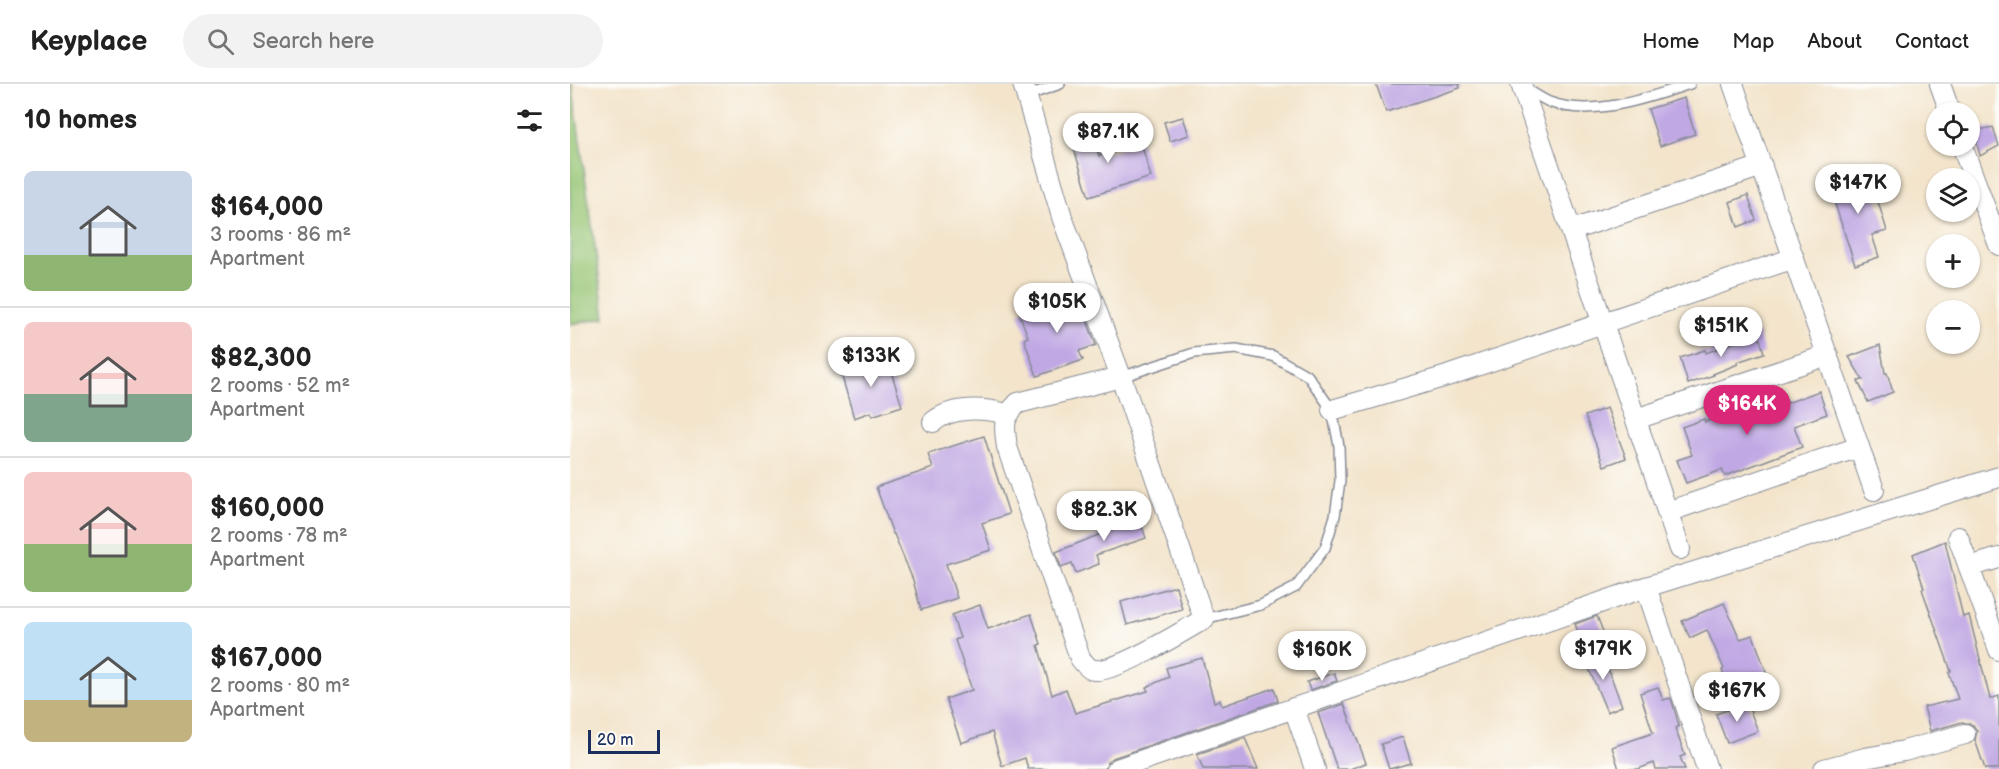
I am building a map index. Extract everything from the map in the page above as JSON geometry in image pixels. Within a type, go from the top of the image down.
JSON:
[{"type":"street","points":[[1733,84],[1874,490]]},
{"type":"street","points":[[1940,84],[1946,102]]},
{"type":"street","points":[[1521,85],[1680,549]]},
{"type":"street","points":[[1025,90],[1062,217],[1121,377],[1204,619],[1109,669],[1095,670],[1088,668],[1080,658],[1007,447],[1005,430],[1007,414],[1018,403],[1121,377]]},
{"type":"street","points":[[1966,156],[1999,245]]},
{"type":"street","points":[[1572,230],[1762,166]]},
{"type":"street","points":[[1332,411],[1447,376],[1794,258]]},
{"type":"street","points":[[1636,419],[1827,355]]},
{"type":"street","points":[[933,422],[942,414],[963,411],[991,410],[1007,414]]},
{"type":"street","points":[[1667,512],[1859,447]]},
{"type":"street","points":[[1117,769],[1646,587],[1999,477]]},
{"type":"street","points":[[1958,537],[1999,650]]},
{"type":"street","points":[[1969,567],[1999,558]]},
{"type":"street","points":[[1646,587],[1707,769]]},
{"type":"street","points":[[1294,708],[1315,769]]},
{"type":"street","points":[[1824,769],[1904,751],[1965,734]]},
{"type":"lane","points":[[1025,90],[1060,84]]},
{"type":"lane","points":[[1521,85],[1550,102],[1575,107],[1602,107],[1638,100],[1690,84]]},
{"type":"lane","points":[[1121,377],[1194,353],[1236,349],[1273,356],[1308,376],[1332,411],[1339,446],[1340,481],[1335,516],[1325,548],[1296,587],[1261,605],[1204,619]]},
{"type":"green space","points":[[570,84],[572,84],[605,318],[570,324]]},
{"type":"building","points":[[1376,84],[1459,84],[1460,88],[1386,112]]},
{"type":"building","points":[[1684,98],[1695,134],[1660,146],[1648,109]]},
{"type":"building","points":[[1183,117],[1189,135],[1170,141],[1164,122]]},
{"type":"building","points":[[1090,126],[1099,156],[1141,143],[1151,177],[1089,197],[1069,133]]},
{"type":"building","points":[[1993,127],[1999,146],[1980,156],[1980,130]]},
{"type":"building","points":[[1859,170],[1865,188],[1873,185],[1887,231],[1872,235],[1879,257],[1855,265],[1827,180]]},
{"type":"building","points":[[1748,195],[1756,220],[1738,227],[1730,202]]},
{"type":"building","points":[[1077,293],[1096,345],[1079,351],[1083,360],[1037,376],[1024,339],[1028,337],[1019,313]]},
{"type":"building","points":[[1758,332],[1764,353],[1737,362],[1738,364],[1714,375],[1688,384],[1680,358],[1705,350],[1706,353]]},
{"type":"building","points":[[1880,345],[1885,373],[1887,373],[1893,392],[1868,402],[1858,381],[1863,380],[1849,357]]},
{"type":"building","points":[[886,356],[902,406],[872,416],[871,412],[854,418],[840,370]]},
{"type":"building","points":[[1819,391],[1827,414],[1794,426],[1802,447],[1725,476],[1722,470],[1686,483],[1677,460],[1692,455],[1682,427],[1704,419],[1705,422],[1784,394],[1787,403]]},
{"type":"building","points":[[1607,408],[1626,458],[1604,466],[1585,416]]},
{"type":"building","points":[[984,436],[1009,514],[982,523],[991,550],[946,564],[957,598],[921,610],[913,580],[876,487],[933,468],[928,454]]},
{"type":"building","points":[[1135,506],[1146,538],[1096,555],[1099,564],[1076,573],[1072,563],[1061,567],[1056,552],[1121,526],[1116,513]]},
{"type":"building","points":[[1945,541],[1963,617],[1969,615],[1990,699],[1999,696],[1999,769],[1985,769],[1975,740],[1977,731],[1973,725],[1962,722],[1930,731],[1924,707],[1958,699],[1913,554]]},
{"type":"building","points":[[1176,586],[1182,609],[1127,625],[1121,602]]},
{"type":"building","points":[[1724,603],[1740,639],[1753,635],[1766,672],[1757,675],[1763,691],[1734,702],[1722,670],[1724,669],[1707,630],[1690,638],[1682,621]]},
{"type":"building","points":[[980,605],[988,629],[1031,614],[1041,644],[1038,645],[1052,695],[1066,689],[1075,713],[1148,691],[1146,687],[1169,677],[1166,668],[1202,658],[1214,702],[1220,700],[1222,706],[1274,688],[1278,701],[1113,758],[1105,769],[1028,769],[1025,758],[1002,766],[992,732],[961,743],[946,699],[972,690],[955,640],[960,638],[952,615]]},
{"type":"building","points":[[1597,616],[1605,637],[1583,645],[1575,624]]},
{"type":"building","points":[[1601,650],[1622,706],[1607,712],[1584,657]]},
{"type":"building","points":[[1334,673],[1337,681],[1310,690],[1307,682]]},
{"type":"building","points":[[1658,687],[1663,700],[1670,698],[1672,701],[1679,726],[1675,728],[1685,755],[1680,757],[1685,769],[1656,769],[1654,763],[1638,769],[1619,769],[1612,747],[1653,733],[1640,693]]},
{"type":"building","points":[[1747,703],[1758,731],[1727,743],[1716,714]]},
{"type":"building","points":[[1344,704],[1366,763],[1350,769],[1337,769],[1318,713]]},
{"type":"building","points":[[1403,737],[1411,763],[1389,769],[1381,744]]},
{"type":"building","points":[[1245,738],[1258,769],[1203,769],[1197,754]]}]
